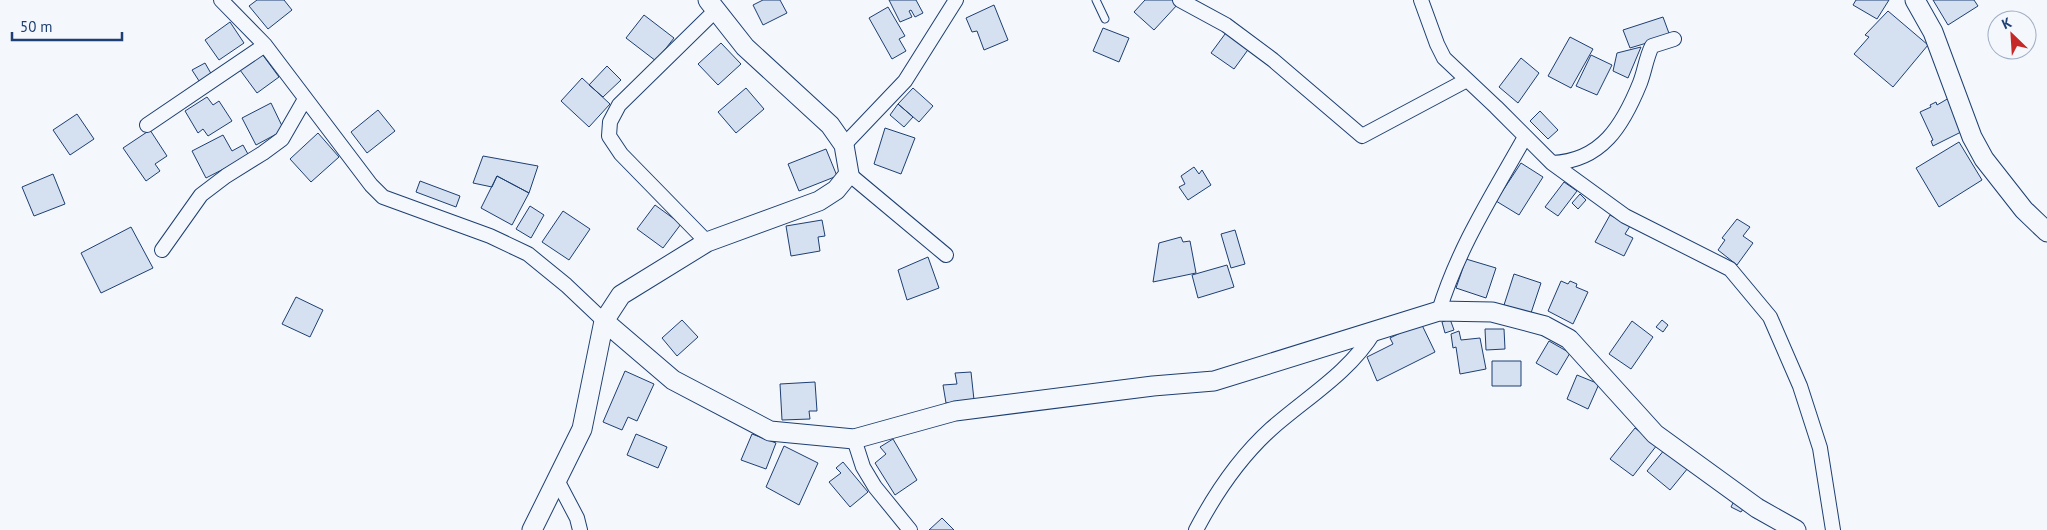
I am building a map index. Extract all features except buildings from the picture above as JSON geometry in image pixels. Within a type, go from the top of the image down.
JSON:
[{"type":"street","points":[[221,0],[265,45],[371,185],[383,197],[490,236],[528,254],[566,284],[604,321],[673,380],[770,431],[854,439],[955,411],[1153,386],[1214,381],[1439,312],[1492,312],[1546,326],[1569,339],[1655,434],[1757,508],[1796,530]]},
{"type":"street","points":[[844,145],[905,81],[956,0]]},
{"type":"street","points":[[1180,0],[1226,25],[1273,60],[1362,136],[1467,80]]},
{"type":"street","points":[[1421,0],[1444,58],[1552,162],[1624,216],[1730,269],[1770,317],[1800,386],[1820,448],[1833,530]]},
{"type":"street","points":[[1915,0],[1933,32],[1972,136],[1984,159],[2024,210],[2047,232]]},
{"type":"street","points":[[707,242],[620,154],[609,136],[610,122],[620,106],[712,5],[745,47],[830,125],[844,145],[849,174],[946,256]]},
{"type":"street","points":[[1552,162],[1568,162],[1587,155],[1609,138],[1625,118],[1641,80],[1646,58],[1652,46],[1674,39]]},
{"type":"street","points":[[147,126],[265,45]]},
{"type":"street","points":[[162,250],[201,195],[282,139],[305,99]]},
{"type":"street","points":[[1439,312],[1447,285],[1466,239],[1525,137]]},
{"type":"street","points":[[532,530],[582,429],[604,321],[621,295],[707,242],[783,212],[820,201],[836,190],[849,174]]},
{"type":"street","points":[[1196,530],[1212,498],[1242,457],[1270,430],[1346,367],[1365,347],[1374,332]]},
{"type":"street","points":[[854,439],[867,474],[885,500],[910,530]]},
{"type":"street","points":[[557,480],[577,518],[580,530]]},
{"type":"lane","points":[[1096,0],[1105,19]]}]
